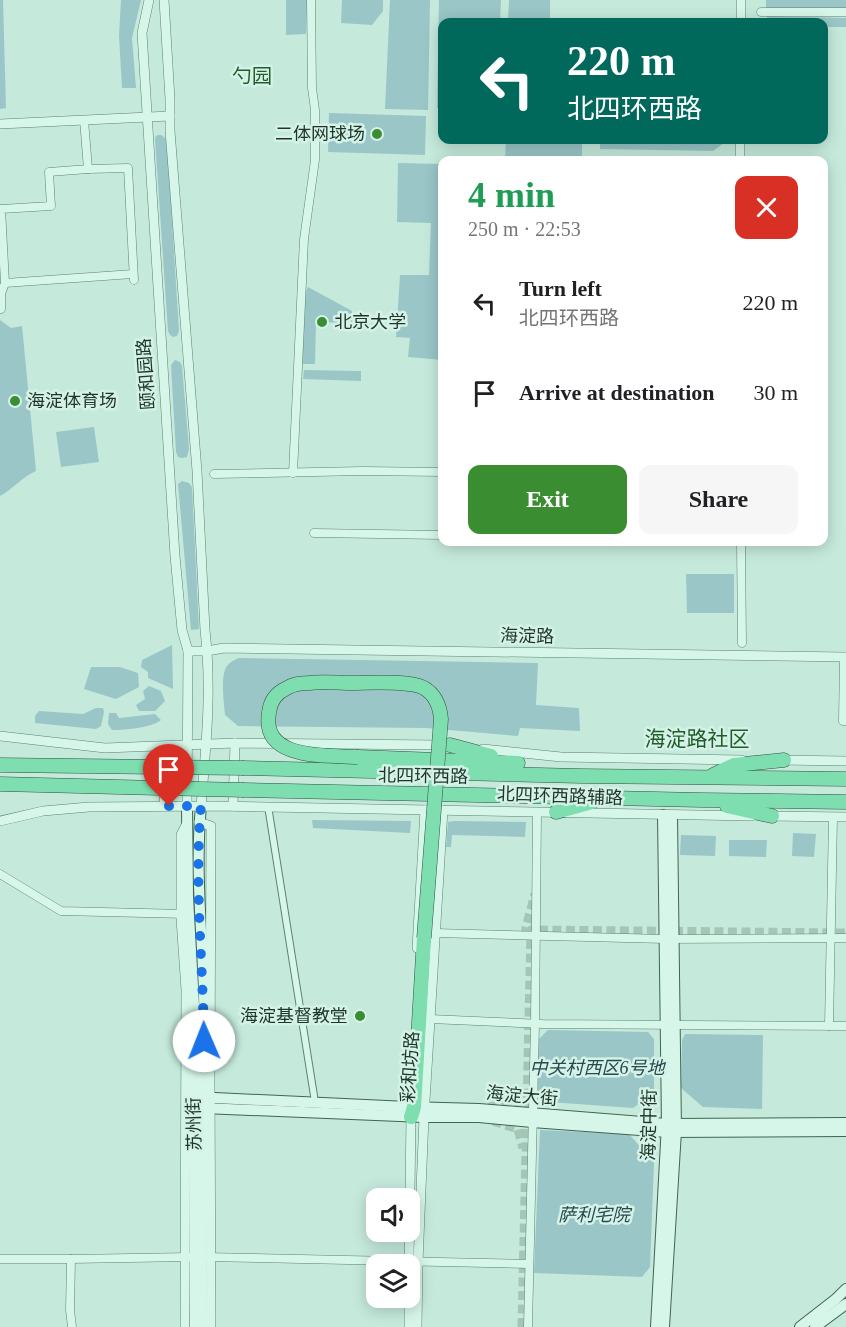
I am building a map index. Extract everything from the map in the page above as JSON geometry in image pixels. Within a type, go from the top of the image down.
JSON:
[{"type":"highway","points":[[416,1111],[430,936],[441,719],[440,709],[434,697],[424,688],[408,684],[313,682],[288,687],[274,696],[268,714],[273,737],[292,751],[303,754],[358,757],[518,763]]},
{"type":"highway","points":[[450,745],[518,763],[581,776]]},
{"type":"highway","points":[[0,755],[69,766]]},
{"type":"highway","points":[[710,777],[734,765],[784,760]]},
{"type":"highway","name":"北四环西路","points":[[0,765],[846,779]]},
{"type":"highway","name":"北四环西路","points":[[0,784],[846,802]]},
{"type":"highway","points":[[556,812],[608,798]]},
{"type":"highway","points":[[701,800],[772,816]]},
{"type":"main road","name":"苏州街","points":[[195,1327],[203,1103],[204,994],[199,905],[201,806]]},
{"type":"main road","name":"苏州街","points":[[187,807],[185,914],[203,1103]]},
{"type":"main road","name":"海淀中街","points":[[664,1327],[671,1128],[667,815]]},
{"type":"main road","name":"海淀大街","points":[[203,1103],[315,1102],[416,1111]]},
{"type":"main road","name":"海淀大街","points":[[203,1103],[416,1111],[479,1109],[532,1118],[671,1128],[846,1131]]},
{"type":"main road","name":"海淀大街","points":[[671,1128],[846,1123]]},
{"type":"main road","name":"海淀中街","points":[[656,1327],[671,1128]]},
{"type":"main road","name":"苏州街","points":[[198,1257],[202,1327]]},
{"type":"main road","points":[[800,1327],[837,1299],[846,1289]]},
{"type":"main road","points":[[815,1327],[846,1304]]},
{"type":"street","name":"颐和园路","points":[[148,0],[142,33],[147,117],[175,556],[182,630],[188,651],[187,807]]},
{"type":"street","points":[[164,0],[171,142],[207,651],[208,723],[201,806]]},
{"type":"street","points":[[293,473],[304,239],[315,160],[311,0]]},
{"type":"street","points":[[741,0],[741,18]]},
{"type":"street","points":[[761,12],[846,12]]},
{"type":"street","points":[[0,124],[170,116]]},
{"type":"street","points":[[84,120],[88,169]]},
{"type":"street","points":[[1,309],[0,294],[3,288],[1,209],[51,206],[49,172],[128,168],[134,277],[3,288]]},
{"type":"street","points":[[214,474],[438,472]]},
{"type":"street","points":[[314,533],[438,535]]},
{"type":"street","points":[[741,546],[742,643]]},
{"type":"street","name":"海淀路","points":[[188,651],[224,648],[845,657]]},
{"type":"street","points":[[845,657],[843,721],[846,721]]},
{"type":"street","points":[[0,736],[105,748],[235,743],[450,745],[561,757],[846,761]]},
{"type":"street","points":[[233,806],[235,743]]},
{"type":"street","points":[[164,806],[166,746]]},
{"type":"street","points":[[268,806],[315,1102]]},
{"type":"street","name":"北四环西路辅路","points":[[187,807],[268,806],[424,814],[556,812],[846,817]]},
{"type":"street","points":[[0,821],[43,811],[89,807],[187,807]]},
{"type":"street","points":[[528,1327],[537,812]]},
{"type":"street","name":"彩和坊路","points":[[412,1254],[424,814]]},
{"type":"street","name":"彩和坊路","points":[[416,1111],[430,1019],[430,936],[443,814]]},
{"type":"street","points":[[829,1026],[833,817]]},
{"type":"street","points":[[0,874],[61,911],[185,914]]},
{"type":"street","name":"苏州街","points":[[185,914],[186,990],[198,1257],[211,1327]]},
{"type":"street","points":[[430,936],[669,939],[846,938]]},
{"type":"street","points":[[430,1019],[535,1024],[846,1026]]},
{"type":"street","name":"苏州街","points":[[185,1327],[198,1257],[203,1103]]},
{"type":"street","points":[[0,1259],[198,1257],[366,1262]]},
{"type":"street","points":[[71,1259],[72,1327]]},
{"type":"street","points":[[420,1263],[528,1264]]},
{"type":"street","points":[[409,1308],[409,1327]]},
{"type":"street","name":"彩和坊路","points":[[416,1308],[417,1327]]},
{"type":"green space","points":[[0,0],[3,0],[6,108],[0,109]]},
{"type":"green space","points":[[121,0],[141,0],[132,38],[136,88],[122,88],[119,36]]},
{"type":"green space","points":[[286,0],[307,0],[306,34],[286,35]]},
{"type":"green space","points":[[342,0],[383,0],[383,11],[372,25],[341,23]]},
{"type":"green space","points":[[390,0],[430,0],[428,110],[385,109]]},
{"type":"green space","points":[[439,0],[501,0],[500,18],[439,18]]},
{"type":"green space","points":[[509,0],[550,0],[550,18],[508,18]]},
{"type":"green space","points":[[766,0],[846,0],[846,8],[766,8]]},
{"type":"green space","points":[[767,16],[846,18],[846,27],[828,27],[828,18],[767,18]]},
{"type":"green space","points":[[438,54],[438,108],[437,108]]},
{"type":"green space","name":"二体网球场","points":[[329,113],[426,116],[425,155],[328,152]]},
{"type":"green space","points":[[158,135],[165,138],[167,142],[179,331],[177,336],[173,337],[168,331],[155,139]]},
{"type":"green space","points":[[506,144],[582,144],[582,156],[505,156]]},
{"type":"green space","points":[[600,144],[723,144],[713,151],[600,149]]},
{"type":"green space","points":[[398,163],[438,164],[438,360],[408,357],[410,338],[396,337],[400,275],[429,275],[431,223],[397,222]]},
{"type":"green space","points":[[308,287],[352,311],[352,323],[316,322],[315,364],[302,364],[304,295]]},
{"type":"green space","name":"海淀体育场","points":[[0,320],[11,328],[22,326],[36,471],[0,496]]},
{"type":"green space","points":[[175,360],[182,366],[189,449],[187,457],[182,458],[178,457],[176,452],[171,365]]},
{"type":"green space","points":[[304,370],[361,371],[361,381],[303,379]]},
{"type":"green space","points":[[94,427],[99,462],[61,467],[56,432]]},
{"type":"green space","points":[[182,481],[189,483],[192,487],[199,629],[191,630],[178,484]]},
{"type":"green space","points":[[686,574],[734,574],[734,613],[687,613]]},
{"type":"green space","points":[[172,645],[173,689],[148,678],[148,672],[141,667],[142,660]]},
{"type":"green space","points":[[239,658],[538,663],[536,705],[579,708],[580,731],[520,728],[518,736],[426,728],[238,726],[225,715],[223,682],[227,666]]},
{"type":"green space","points":[[91,667],[120,667],[138,673],[139,687],[116,699],[84,689]]},
{"type":"green space","points":[[149,686],[161,691],[165,701],[155,711],[139,711],[136,705],[145,699],[143,691]]},
{"type":"green space","points":[[96,708],[103,708],[104,712],[101,726],[96,729],[35,723],[35,716],[39,711],[83,714]]},
{"type":"green space","points":[[109,713],[116,713],[119,718],[155,714],[161,720],[144,727],[112,730],[108,724]]},
{"type":"green space","points":[[312,820],[411,821],[410,833],[313,828]]},
{"type":"green space","points":[[448,822],[526,822],[525,837],[452,835],[451,847],[446,847]]},
{"type":"green space","points":[[793,833],[816,834],[814,857],[792,856]]},
{"type":"green space","points":[[681,835],[716,836],[715,856],[680,855]]},
{"type":"green space","points":[[729,840],[767,840],[766,857],[729,856]]},
{"type":"green space","name":"中关村西区6号地","points":[[548,1030],[648,1032],[654,1039],[654,1093],[633,1108],[549,1102],[537,1091],[539,1039]]},
{"type":"green space","points":[[685,1034],[763,1035],[762,1109],[703,1107],[681,1088],[682,1040]]},
{"type":"green space","name":"萨利宅院","points":[[540,1130],[629,1134],[654,1163],[650,1267],[642,1277],[534,1273]]},
{"type":"tunnel","points":[[526,936],[535,894]]},
{"type":"tunnel","points":[[522,1327],[531,930],[846,933]]},
{"type":"tunnel","points":[[488,1107],[521,1102],[524,1092]]},
{"type":"tunnel","points":[[493,1121],[518,1129],[523,1148]]},
{"type":"place","name":"二体网球场","points":[[377,134]]},
{"type":"place","name":"北京大学","points":[[322,322]]},
{"type":"place","name":"海淀体育场","points":[[15,401]]},
{"type":"place","name":"海淀基督教堂","points":[[360,1016]]},
{"type":"district","name":"勺园","points":[[252,76]]},
{"type":"district","name":"海淀路社区","points":[[697,739]]},
{"type":"route","points":[[169,806],[201,806],[199,905],[204,1041]]}]
